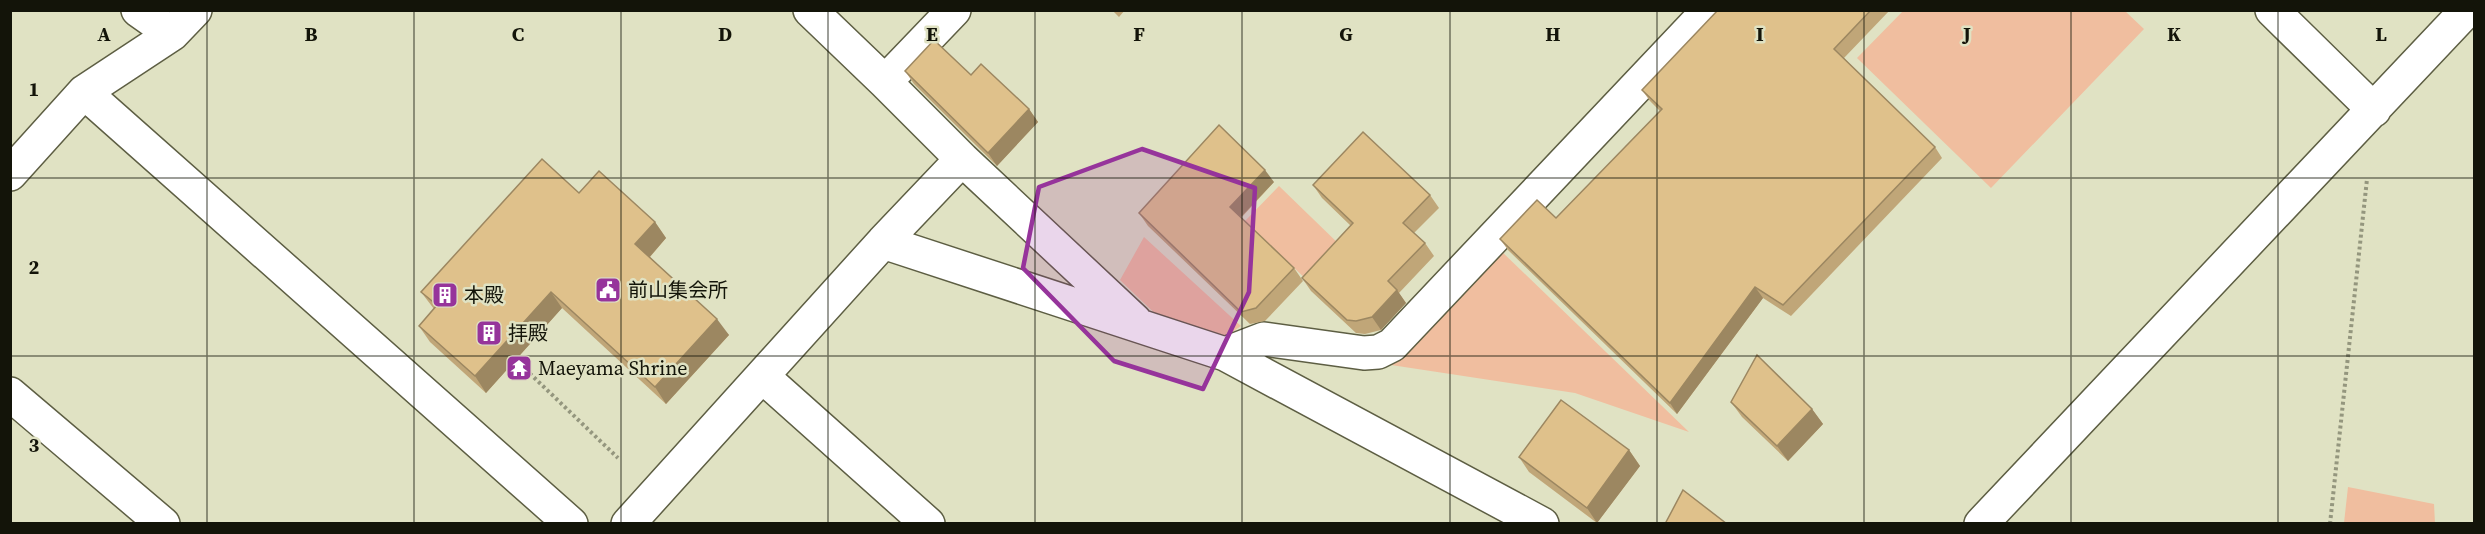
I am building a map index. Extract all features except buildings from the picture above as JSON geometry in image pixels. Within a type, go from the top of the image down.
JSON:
[{"type":"street","points":[[138,10],[172,34]]},
{"type":"street","points":[[10,174],[84,92],[172,34],[195,10]]},
{"type":"street","points":[[810,10],[962,159],[1143,328]]},
{"type":"street","points":[[885,82],[954,10]]},
{"type":"street","points":[[1225,354],[1264,339],[1364,353],[1378,352],[1392,345],[1709,10]]},
{"type":"street","points":[[2272,10],[2374,110]]},
{"type":"street","points":[[1981,524],[2467,10]]},
{"type":"street","points":[[84,92],[571,524]]},
{"type":"street","points":[[628,524],[883,242],[962,159]]},
{"type":"street","points":[[883,242],[1225,354],[1542,524]]},
{"type":"street","points":[[762,376],[928,524]]},
{"type":"street","points":[[10,393],[163,524]]},
{"type":"path","points":[[2330,524],[2374,110]]},
{"type":"path","points":[[521,365],[618,458]]},
{"type":"highlighted area","points":[[1142,149],[1255,188],[1249,292],[1203,389],[1114,361],[1023,268],[1039,187]]},
{"type":"shaded area","points":[[1903,11],[2125,11],[2144,29],[1991,188],[1857,58]]},
{"type":"shaded area","points":[[1279,186],[1343,248],[1310,283],[1245,221]]},
{"type":"shaded area","points":[[1144,237],[1241,326],[1219,341],[1167,325],[1120,280]]},
{"type":"shaded area","points":[[1499,249],[1689,432],[1575,393],[1378,363]]},
{"type":"shaded area","points":[[2348,487],[2434,504],[2435,523],[2344,523]]},
{"type":"place","name":"前山集会所","points":[[608,290]]},
{"type":"place","name":"本殿","points":[[445,295]]},
{"type":"place","name":"拝殿","points":[[489,333]]},
{"type":"place","name":"Maeyama Shrine","points":[[519,368]]}]
